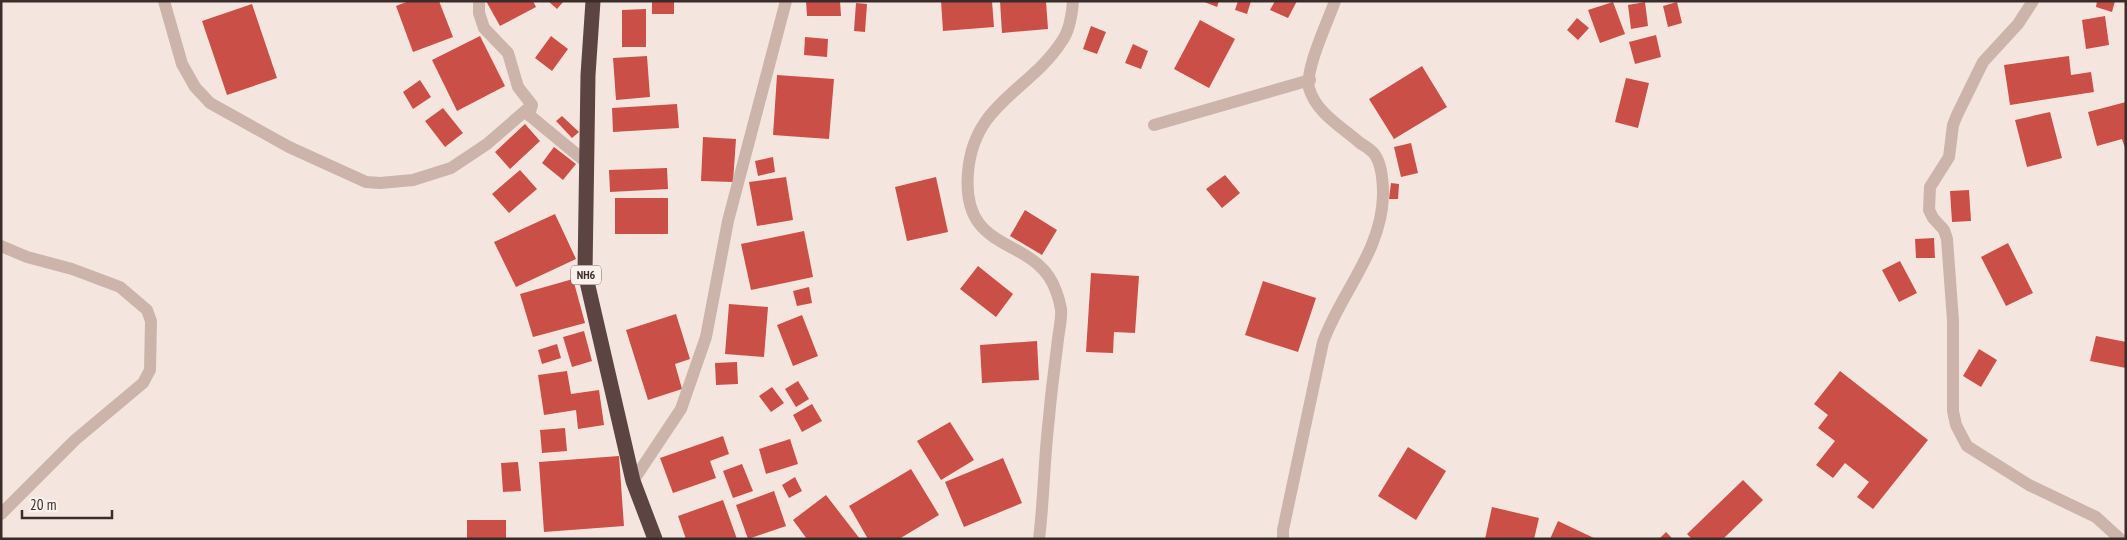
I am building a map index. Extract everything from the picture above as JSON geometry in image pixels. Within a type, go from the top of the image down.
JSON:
[{"type":"highway","name":"NH6","points":[[592,1],[586,162],[585,273],[633,481],[654,538]]},
{"type":"street","points":[[164,1],[182,64],[195,87],[210,103],[289,147],[366,182],[380,184],[413,180],[451,168],[486,144],[532,105]]},
{"type":"street","points":[[479,1],[479,13],[484,28],[508,52],[518,87],[532,105]]},
{"type":"street","points":[[633,481],[681,409],[706,337],[728,221],[786,1]]},
{"type":"street","points":[[1039,539],[1048,428],[1061,310],[1057,291],[1050,277],[1042,268],[990,234],[977,223],[971,212],[968,199],[968,172],[971,150],[986,118],[1063,41],[1070,22],[1073,1]]},
{"type":"street","points":[[1284,539],[1283,530],[1323,342],[1330,321],[1366,260],[1378,230],[1383,196],[1381,171],[1374,154],[1320,110],[1309,87],[1310,68],[1335,1]]},
{"type":"street","points":[[2033,1],[2018,24],[1983,62],[1953,126],[1949,157],[1930,188],[1929,210],[1933,218],[1944,230],[1947,239],[1953,321],[1953,411],[1956,424],[1967,446],[2029,485],[2096,517],[2120,539]]},
{"type":"street","points":[[1154,126],[1310,80]]},
{"type":"street","points":[[532,105],[530,114],[586,162]]},
{"type":"street","points":[[1,246],[27,257],[72,269],[120,287],[136,298],[150,314],[152,330],[150,370],[143,383],[75,440],[1,514]]},
{"type":"building","points":[[409,1],[439,1],[453,37],[413,52],[396,6]]},
{"type":"building","points":[[486,1],[533,1],[536,7],[500,26]]},
{"type":"building","points":[[548,1],[564,1],[557,9]]},
{"type":"building","points":[[652,1],[674,1],[674,14],[652,14]]},
{"type":"building","points":[[806,1],[840,1],[841,16],[807,16]]},
{"type":"building","points":[[941,1],[992,1],[994,27],[943,31]]},
{"type":"building","points":[[1000,1],[1046,1],[1048,29],[1002,33]]},
{"type":"building","points":[[1202,1],[1219,1],[1217,7]]},
{"type":"building","points":[[1238,1],[1251,1],[1247,14],[1235,10]]},
{"type":"building","points":[[1275,1],[1297,1],[1288,18],[1270,10]]},
{"type":"building","points":[[2097,1],[2115,1],[2112,12],[2096,7]]},
{"type":"building","points":[[1613,2],[1625,34],[1600,43],[1588,10]]},
{"type":"building","points":[[1645,2],[1648,26],[1631,29],[1628,5]]},
{"type":"building","points":[[1677,2],[1682,23],[1668,27],[1663,6]]},
{"type":"building","points":[[856,3],[867,4],[865,32],[854,31]]},
{"type":"building","points":[[252,4],[277,78],[227,95],[202,21]]},
{"type":"building","points":[[646,9],[646,47],[622,47],[622,10]]},
{"type":"building","points":[[2105,16],[2109,45],[2086,49],[2082,20]]},
{"type":"building","points":[[1577,18],[1589,28],[1578,40],[1567,30]]},
{"type":"building","points":[[1200,20],[1235,39],[1209,88],[1174,69]]},
{"type":"building","points":[[1091,26],[1106,32],[1097,54],[1083,49]]},
{"type":"building","points":[[1656,35],[1661,57],[1635,64],[1629,42]]},
{"type":"building","points":[[480,36],[505,86],[457,111],[432,60]]},
{"type":"building","points":[[551,36],[568,49],[552,71],[535,58]]},
{"type":"building","points":[[805,37],[828,39],[827,57],[804,55]]},
{"type":"building","points":[[1133,44],[1148,51],[1141,69],[1125,63]]},
{"type":"building","points":[[647,56],[650,97],[616,100],[613,58]]},
{"type":"building","points":[[2069,56],[2071,75],[2091,72],[2094,92],[2010,105],[2004,65]]},
{"type":"building","points":[[1422,66],[1447,107],[1394,139],[1369,99]]},
{"type":"building","points":[[777,75],[834,79],[829,139],[773,135]]},
{"type":"building","points":[[1626,78],[1649,83],[1638,128],[1615,122]]},
{"type":"building","points":[[420,80],[431,97],[413,109],[403,92]]},
{"type":"building","points":[[2126,102],[2126,151],[2122,139],[2097,146],[2088,112]]},
{"type":"building","points":[[677,104],[679,128],[613,132],[612,108]]},
{"type":"building","points":[[443,108],[463,133],[445,147],[425,121]]},
{"type":"building","points":[[2050,112],[2062,158],[2027,167],[2015,120]]},
{"type":"building","points":[[562,116],[579,132],[572,138],[556,121]]},
{"type":"building","points":[[525,124],[540,141],[510,169],[495,152]]},
{"type":"building","points":[[703,137],[736,139],[733,182],[701,181]]},
{"type":"building","points":[[1411,143],[1418,173],[1401,177],[1394,147]]},
{"type":"building","points":[[554,147],[576,164],[563,180],[542,163]]},
{"type":"building","points":[[773,157],[775,172],[758,176],[755,161]]},
{"type":"building","points":[[667,168],[668,189],[610,192],[609,170]]},
{"type":"building","points":[[520,170],[537,189],[509,213],[492,194]]},
{"type":"building","points":[[1225,175],[1240,193],[1222,208],[1206,189]]},
{"type":"building","points":[[786,177],[793,220],[757,226],[749,182]]},
{"type":"building","points":[[936,177],[948,232],[907,241],[895,187]]},
{"type":"building","points":[[1391,183],[1399,184],[1398,199],[1389,199]]},
{"type":"building","points":[[1969,190],[1971,221],[1952,222],[1950,191]]},
{"type":"building","points":[[615,198],[668,198],[668,234],[615,234]]},
{"type":"building","points":[[1025,210],[1057,230],[1042,255],[1010,236]]},
{"type":"building","points":[[555,214],[576,259],[516,287],[494,242]]},
{"type":"building","points":[[804,231],[813,277],[751,290],[741,244]]},
{"type":"building","points":[[1934,238],[1935,258],[1916,258],[1915,239]]},
{"type":"building","points":[[2008,243],[2033,293],[2006,306],[1981,257]]},
{"type":"building","points":[[1900,261],[1917,293],[1899,302],[1882,270]]},
{"type":"building","points":[[978,266],[1013,294],[996,317],[960,289]]},
{"type":"building","points":[[1091,273],[1139,276],[1135,333],[1114,332],[1113,353],[1086,352]]},
{"type":"building","points":[[573,279],[585,323],[533,337],[520,294]]},
{"type":"building","points":[[1263,281],[1316,298],[1298,352],[1245,335]]},
{"type":"building","points":[[809,287],[812,303],[797,306],[793,291]]},
{"type":"building","points":[[729,304],[768,307],[764,357],[725,354]]},
{"type":"building","points":[[676,314],[690,359],[675,364],[682,389],[648,400],[626,330]]},
{"type":"building","points":[[802,315],[818,356],[793,366],[777,325]]},
{"type":"building","points":[[584,331],[592,361],[572,367],[563,337]]},
{"type":"building","points":[[2096,336],[2126,342],[2126,368],[2090,361]]},
{"type":"building","points":[[1037,341],[1039,380],[982,383],[980,345]]},
{"type":"building","points":[[557,344],[561,358],[542,364],[538,350]]},
{"type":"building","points":[[1979,349],[1997,360],[1981,387],[1963,376]]},
{"type":"building","points":[[737,362],[738,384],[716,385],[715,363]]},
{"type":"building","points":[[567,371],[571,394],[599,390],[604,425],[578,429],[576,410],[544,415],[538,375]]},
{"type":"building","points":[[1840,371],[1928,440],[1873,509],[1857,497],[1869,482],[1845,463],[1833,478],[1816,465],[1835,441],[1818,428],[1828,415],[1814,404]]},
{"type":"building","points":[[798,381],[809,399],[796,407],[785,389]]},
{"type":"building","points":[[772,387],[784,403],[771,412],[759,396]]},
{"type":"building","points":[[812,404],[822,421],[802,432],[793,415]]},
{"type":"building","points":[[950,422],[974,460],[941,480],[917,441]]},
{"type":"building","points":[[565,428],[567,451],[542,453],[540,430]]},
{"type":"building","points":[[723,436],[729,454],[710,461],[716,478],[673,493],[660,458]]},
{"type":"building","points":[[790,439],[798,464],[766,474],[759,449]]},
{"type":"building","points":[[1408,447],[1446,471],[1416,520],[1378,496]]},
{"type":"building","points":[[619,456],[624,526],[544,532],[539,462]]},
{"type":"building","points":[[1003,458],[1022,503],[964,527],[945,482]]},
{"type":"building","points":[[518,462],[521,491],[503,492],[501,463]]},
{"type":"building","points":[[742,464],[753,491],[733,498],[723,471]]},
{"type":"building","points":[[911,469],[939,515],[899,539],[868,539],[849,506]]},
{"type":"building","points":[[795,477],[802,491],[789,498],[782,485]]},
{"type":"building","points":[[1743,480],[1763,500],[1723,539],[1692,539],[1687,534]]},
{"type":"building","points":[[774,491],[786,526],[748,539],[736,505]]},
{"type":"building","points":[[826,495],[860,539],[807,539],[793,520]]},
{"type":"building","points":[[723,500],[737,539],[686,539],[678,516]]},
{"type":"building","points":[[1492,507],[1539,518],[1534,539],[1485,539]]},
{"type":"building","points":[[467,520],[506,520],[506,539],[467,539]]},
{"type":"building","points":[[1558,521],[1596,539],[1550,539]]},
{"type":"building","points":[[1666,532],[1673,539],[1659,539]]}]
